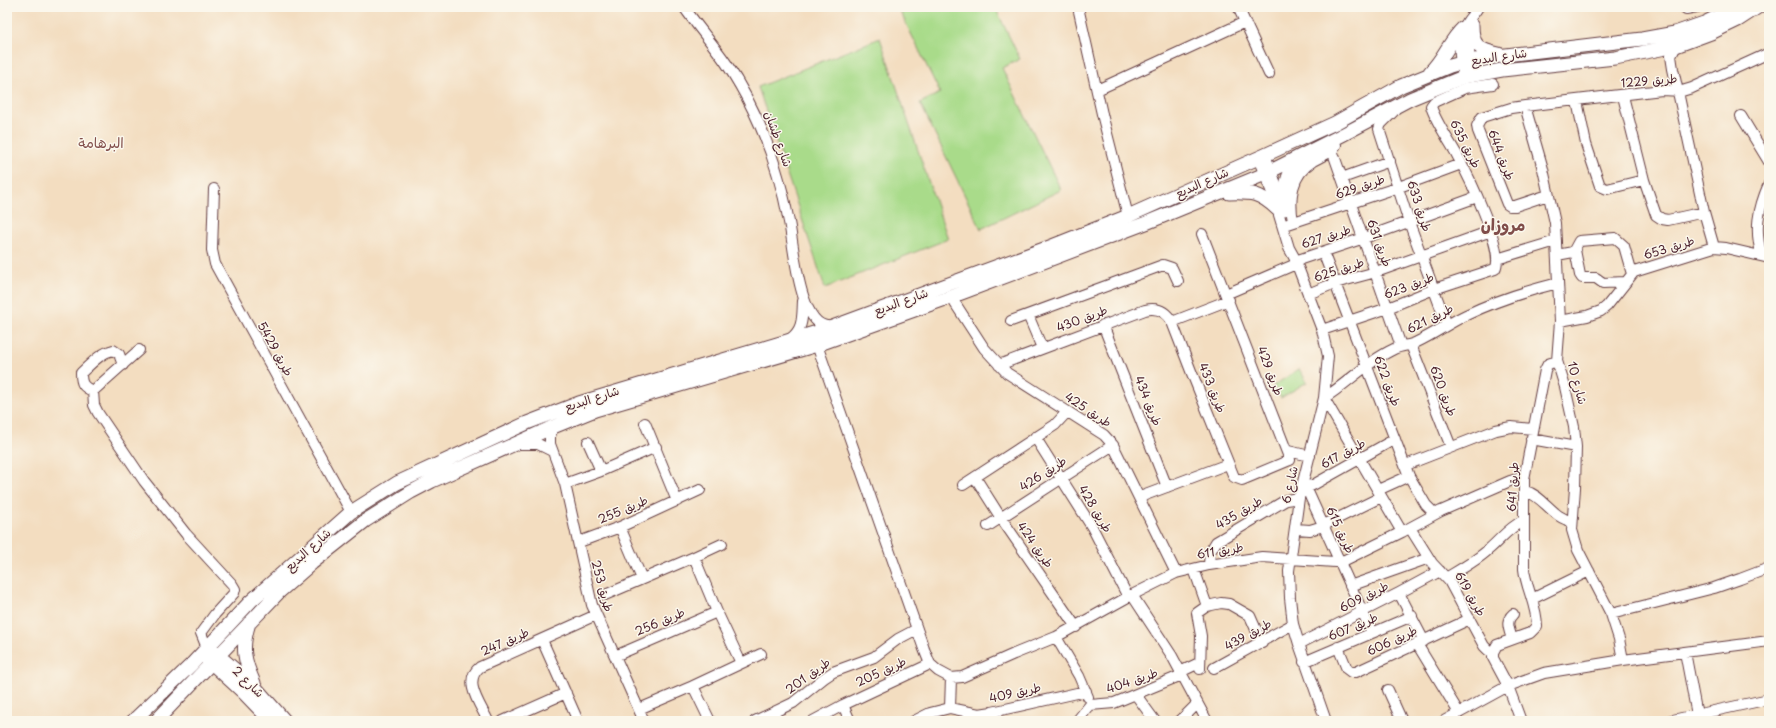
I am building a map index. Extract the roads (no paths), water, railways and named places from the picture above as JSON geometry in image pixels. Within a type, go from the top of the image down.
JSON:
[{"type":"main road","name":"شارع البديع","points":[[133,721],[205,650],[251,601],[351,512],[397,483],[449,458],[556,411],[637,385],[843,324],[1052,246],[1128,216],[1262,157],[1335,123],[1388,93],[1429,73],[1465,62],[1506,55],[1642,39],[1675,33],[1704,23],[1737,7]]},
{"type":"main road","name":"شارع البديع","points":[[156,721],[280,591],[312,563],[365,521],[411,492],[432,481],[553,427],[610,406],[818,344],[951,297],[1219,194],[1306,154],[1403,102],[1468,76],[1502,70],[1615,58],[1676,46],[1718,30],[1738,20],[1758,7]]},
{"type":"main road","points":[[1472,18],[1473,38],[1477,46],[1484,51],[1506,55]]},
{"type":"main road","points":[[1429,73],[1443,58],[1455,36],[1472,18]]},
{"type":"main road","points":[[1219,194],[1245,192],[1256,194],[1281,209],[1288,176],[1294,166],[1306,154]]},
{"type":"main road","points":[[249,623],[243,652],[255,687]]},
{"type":"main road","name":"شارع 2","points":[[205,650],[271,721]]},
{"type":"main road","name":"شارع 2","points":[[215,659],[255,687],[285,721]]},
{"type":"street","name":"شارع طشان","points":[[684,7],[726,64],[745,93],[767,141],[782,192],[804,299]]},
{"type":"street","points":[[1238,7],[1269,74]]},
{"type":"street","points":[[1684,7],[1686,9],[1691,9],[1697,7]]},
{"type":"street","points":[[1082,8],[1097,90],[1128,216]]},
{"type":"street","points":[[1468,76],[1465,62],[1472,18]]},
{"type":"street","points":[[1097,90],[1245,22]]},
{"type":"street","points":[[1676,46],[1673,51],[1671,61],[1704,212],[1714,247],[1720,246],[1766,257]]},
{"type":"street","name":"طريق 1229","points":[[1525,106],[1667,90],[1678,91],[1692,88],[1768,55]]},
{"type":"street","name":"طريق 635","points":[[1493,84],[1465,88],[1435,101],[1432,104],[1432,109],[1462,164],[1477,197],[1491,231],[1497,259]]},
{"type":"street","points":[[1623,96],[1644,180],[1654,212],[1662,219],[1672,220],[1704,212]]},
{"type":"street","points":[[1577,101],[1586,144],[1600,186],[1607,189],[1644,180]]},
{"type":"street","name":"طريق 633","points":[[1403,102],[1381,124],[1379,129],[1399,187],[1409,222],[1447,325]]},
{"type":"street","name":"طريق 644","points":[[1525,106],[1511,108],[1482,117],[1477,126],[1478,131],[1507,204],[1510,206],[1515,206],[1548,195]]},
{"type":"street","name":"شارع 10","points":[[1525,106],[1555,223],[1560,321],[1557,361],[1565,387],[1574,427],[1576,447],[1575,488],[1572,521],[1573,539],[1611,614],[1621,645],[1623,660]]},
{"type":"street","points":[[1741,116],[1769,162]]},
{"type":"street","points":[[1290,223],[1291,196],[1297,177],[1308,165],[1332,150],[1342,135]]},
{"type":"street","name":"طريق 631","points":[[1332,150],[1388,308],[1406,345]]},
{"type":"street","name":"شارع 6","points":[[1262,157],[1281,209],[1289,248],[1322,330],[1328,356],[1324,398],[1300,491],[1292,560],[1289,571],[1293,624],[1304,662],[1326,721]]},
{"type":"street","points":[[1342,178],[1390,161]]},
{"type":"street","name":"طريق 629","points":[[1290,223],[1351,204],[1462,164]]},
{"type":"street","points":[[1766,257],[1757,238],[1758,216],[1761,203],[1769,184]]},
{"type":"street","name":"طريق 5429","points":[[214,189],[212,250],[215,264],[351,512]]},
{"type":"street","name":"طريق 627","points":[[1228,297],[1295,261],[1477,197]]},
{"type":"street","name":"شارع 6","points":[[1281,209],[1290,223],[1295,261]]},
{"type":"street","name":"طريق 625","points":[[1308,294],[1335,283],[1376,272],[1491,231]]},
{"type":"street","name":"طريق 429","points":[[1202,234],[1228,297],[1289,456]]},
{"type":"street","name":"طريق 653","points":[[1557,255],[1576,250],[1577,243],[1579,241],[1615,238],[1624,246],[1632,274],[1714,247]]},
{"type":"street","points":[[1497,259],[1556,241]]},
{"type":"street","points":[[1576,250],[1580,275],[1582,278],[1597,279],[1603,282],[1625,282]]},
{"type":"street","name":"طريق 622","points":[[1323,252],[1409,476],[1426,505],[1435,514]]},
{"type":"street","name":"طريق 623","points":[[1322,330],[1388,308],[1434,289],[1493,270],[1497,264],[1497,259]]},
{"type":"street","name":"طريق 430","points":[[1011,322],[1163,265],[1172,268],[1178,281]]},
{"type":"street","points":[[1560,321],[1587,316],[1601,311],[1607,306],[1632,274]]},
{"type":"street","name":"طريق 621","points":[[1324,398],[1340,388],[1367,366],[1394,349],[1406,345],[1465,316],[1525,291],[1558,283]]},
{"type":"street","name":"طريق 425","points":[[951,297],[984,348],[999,365],[1020,382],[1104,435],[1113,444],[1176,573]]},
{"type":"street","points":[[1172,322],[1228,297]]},
{"type":"street","points":[[804,299],[814,320],[818,323],[829,326],[843,324]]},
{"type":"street","points":[[786,342],[799,331],[802,322],[804,299]]},
{"type":"street","name":"طريق 430","points":[[999,365],[1149,309],[1161,310],[1168,315],[1172,322]]},
{"type":"street","points":[[1028,315],[1042,348]]},
{"type":"street","name":"طريق 433","points":[[1172,322],[1234,477],[1242,480],[1289,456]]},
{"type":"street","name":"طريق 434","points":[[1103,325],[1167,487]]},
{"type":"street","points":[[818,344],[930,664],[938,671],[951,678],[950,708],[930,713],[914,721]]},
{"type":"street","name":"طريق 620","points":[[1406,345],[1451,447]]},
{"type":"street","points":[[93,391],[83,386],[81,381],[81,373],[98,357],[113,350],[119,354],[123,365]]},
{"type":"street","points":[[93,391],[139,350]]},
{"type":"street","name":"طريق 641","points":[[1512,638],[1534,630],[1537,626],[1533,602],[1525,578],[1524,569],[1524,479],[1545,370],[1548,364],[1557,361]]},
{"type":"street","points":[[93,391],[94,405],[98,413],[139,475],[186,534],[235,589],[234,593],[215,614],[201,633],[205,650]]},
{"type":"street","name":"طريق 619","points":[[1324,398],[1361,459],[1380,494],[1406,530],[1443,574],[1486,648],[1493,655],[1508,686],[1522,721]]},
{"type":"street","points":[[963,486],[1058,422],[1067,412]]},
{"type":"street","points":[[645,423],[677,500]]},
{"type":"street","name":"طريق 253","points":[[553,427],[550,440],[552,451],[566,484],[588,591],[596,615],[644,721]]},
{"type":"street","points":[[1406,465],[1501,428],[1511,427],[1576,447]]},
{"type":"street","name":"طريق 428","points":[[1035,437],[1092,527],[1130,596],[1172,656],[1207,721]]},
{"type":"street","name":"طريق 617","points":[[1300,491],[1395,440]]},
{"type":"street","points":[[588,442],[601,471]]},
{"type":"street","points":[[514,445],[528,443],[538,444],[552,451]]},
{"type":"street","name":"طريق 426","points":[[988,526],[1113,444]]},
{"type":"street","points":[[566,484],[601,471],[656,447]]},
{"type":"street","points":[[1289,456],[1310,456]]},
{"type":"street","points":[[1289,456],[1306,468]]},
{"type":"street","points":[[1140,497],[1228,464]]},
{"type":"street","points":[[1296,529],[1313,530],[1323,526],[1409,476]]},
{"type":"street","name":"طريق 424","points":[[975,477],[1000,518],[1076,627]]},
{"type":"street","name":"طريق 611","points":[[951,678],[962,677],[1056,637],[1130,596],[1176,573],[1209,565],[1262,557],[1340,562],[1406,530],[1435,514],[1495,486],[1517,478],[1524,479]]},
{"type":"street","name":"طريق 255","points":[[579,542],[620,528],[700,490]]},
{"type":"street","name":"طريق 615","points":[[1300,491],[1306,491],[1309,494],[1372,632]]},
{"type":"street","name":"طريق 435","points":[[1209,565],[1210,552],[1216,542],[1300,491]]},
{"type":"street","points":[[1525,491],[1534,494],[1563,518],[1572,521]]},
{"type":"street","name":"طريق 609","points":[[1299,644],[1399,593],[1477,559],[1490,549],[1506,531],[1524,520]]},
{"type":"street","points":[[620,528],[642,579]]},
{"type":"street","points":[[605,595],[722,544]]},
{"type":"street","points":[[694,557],[717,612],[741,663]]},
{"type":"street","points":[[1350,586],[1429,558]]},
{"type":"street","points":[[1611,614],[1714,588],[1769,568]]},
{"type":"street","points":[[1194,569],[1207,606],[1225,603],[1250,616],[1262,643]]},
{"type":"street","points":[[1533,602],[1589,571]]},
{"type":"street","points":[[1399,593],[1412,616],[1421,642],[1459,713]]},
{"type":"street","name":"طريق 404","points":[[1090,705],[1114,703],[1136,695],[1200,666],[1201,636],[1197,613],[1200,609],[1207,606]]},
{"type":"street","name":"طريق 256","points":[[615,656],[717,612]]},
{"type":"street","points":[[1493,655],[1498,645],[1512,638],[1508,620],[1513,614]]},
{"type":"street","name":"طريق 247","points":[[488,721],[472,684],[472,677],[480,667],[596,615]]},
{"type":"street","name":"طريق 607","points":[[1304,662],[1412,616]]},
{"type":"street","name":"طريق 606","points":[[1338,647],[1347,669],[1351,672],[1356,672],[1470,619]]},
{"type":"street","name":"طريق 439","points":[[1214,668],[1262,643],[1293,624]]},
{"type":"street","name":"طريق 201","points":[[755,721],[793,703],[833,672],[874,657],[898,639],[917,629]]},
{"type":"street","points":[[1056,637],[1079,676],[1086,691],[1090,705],[1077,721]]},
{"type":"street","points":[[542,640],[578,721]]},
{"type":"street","points":[[1444,721],[1508,686],[1544,673],[1623,660],[1769,641]]},
{"type":"street","points":[[1685,652],[1698,715]]},
{"type":"street","points":[[639,709],[693,686],[761,654]]},
{"type":"street","name":"طريق 205","points":[[813,721],[843,705],[930,664]]},
{"type":"street","points":[[693,686],[710,721]]},
{"type":"street","points":[[1388,690],[1402,721]]},
{"type":"street","name":"طريق 409","points":[[950,708],[980,717],[1086,691]]},
{"type":"street","points":[[503,721],[566,693]]},
{"type":"street","points":[[1136,695],[1155,721]]},
{"type":"street","points":[[1668,721],[1769,699]]},
{"type":"street","points":[[1180,721],[1198,704]]},
{"type":"street","points":[[843,705],[850,721]]},
{"type":"district","name":"البرهامة","points":[[101,143]]},
{"type":"district","name":"مروزان","points":[[1503,225]]}]
